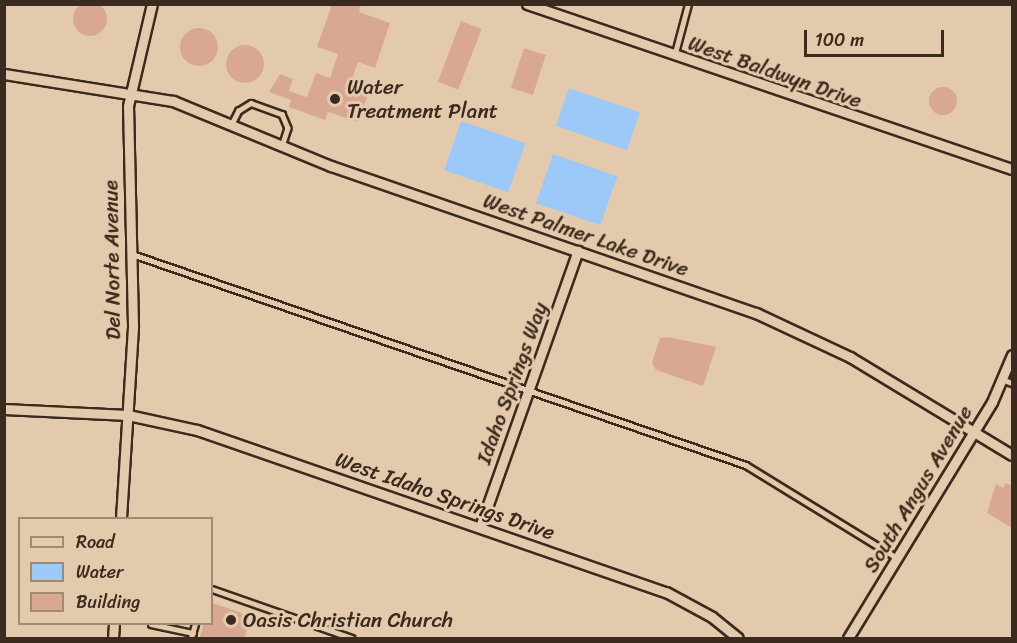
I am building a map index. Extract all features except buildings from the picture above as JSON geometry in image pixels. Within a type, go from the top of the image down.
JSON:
[{"type":"street","name":"Del Norte Avenue","points":[[121,517],[128,415],[132,254],[129,91],[152,4]]},
{"type":"street","name":"West Baldwyn Drive","points":[[527,4],[1012,170]]},
{"type":"street","name":"West Palmer Lake Drive","points":[[4,74],[129,91],[231,125],[282,147],[808,335],[1012,455]]},
{"type":"street","name":"Idaho Springs Way","points":[[480,527],[578,252]]},
{"type":"street","name":"South Angus Avenue","points":[[848,639],[974,432],[1008,382],[1012,356]]},
{"type":"street","name":"West Idaho Springs Drive","points":[[4,408],[128,415],[197,430],[681,599],[738,639]]},
{"type":"lane","points":[[674,56],[688,4]]},
{"type":"lane","points":[[231,125],[238,111],[251,103],[282,114],[288,128],[282,147]]},
{"type":"lane","points":[[132,254],[746,465],[897,558]]},
{"type":"lane","points":[[213,589],[352,639]]},
{"type":"lane","points":[[154,625],[192,636]]},
{"type":"water","points":[[569,88],[640,112],[627,150],[556,126]]},
{"type":"water","points":[[461,121],[525,143],[508,192],[444,170]]},
{"type":"water","points":[[553,154],[617,176],[600,225],[536,203]]},
{"type":"place","name":"Water Treatment Plant","points":[[335,99]]},
{"type":"place","name":"Oasis Christian Church","points":[[231,620]]}]
